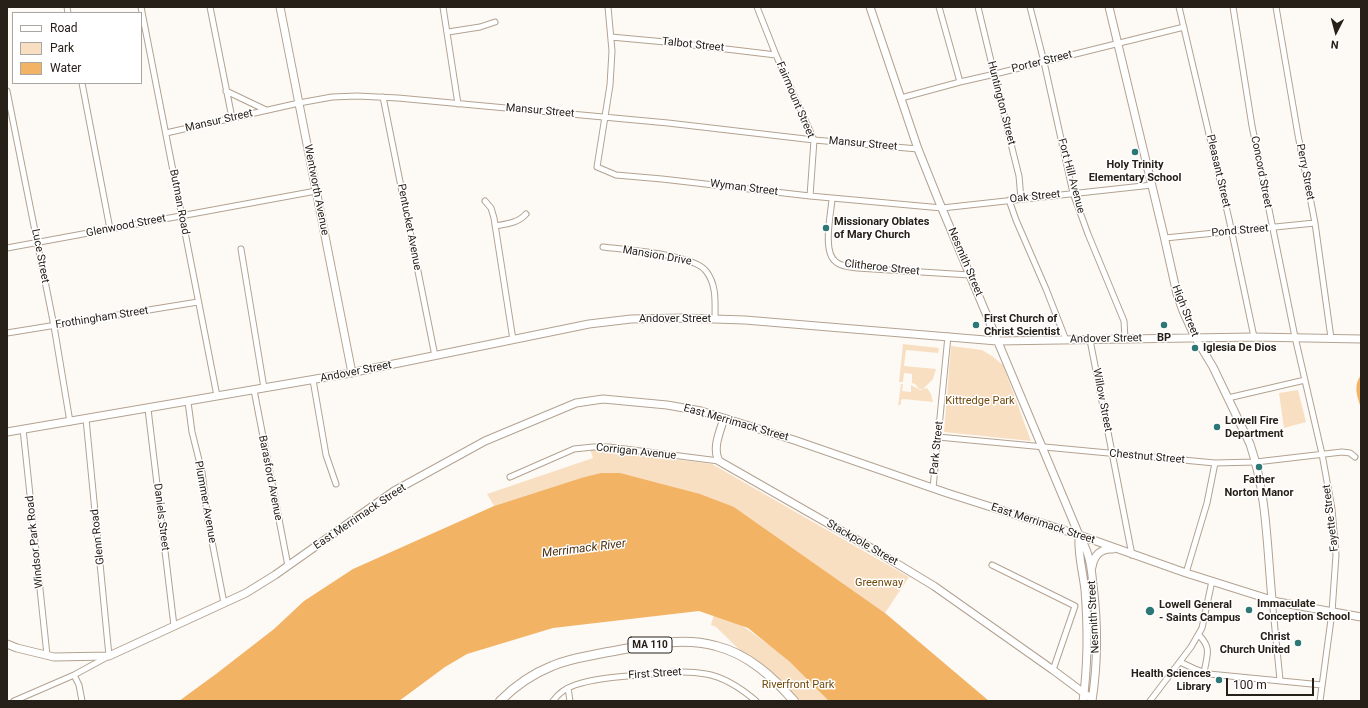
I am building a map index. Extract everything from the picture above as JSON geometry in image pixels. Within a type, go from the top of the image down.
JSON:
[{"type":"main road","name":"Wentworth Avenue","points":[[280,7],[352,373]]},
{"type":"main road","name":"Nesmith Street","points":[[872,7],[918,149],[997,341],[1043,447],[1079,536],[1087,551],[1096,608],[1096,673],[1093,700]]},
{"type":"main road","name":"High Street","points":[[1108,7],[1165,238],[1176,294],[1182,311],[1195,337],[1213,367],[1250,444],[1256,462],[1262,497],[1272,599]]},
{"type":"main road","name":"Andover Street","points":[[7,432],[352,373],[590,324],[617,320],[667,318],[715,319],[997,341],[1195,337],[1361,339]]},
{"type":"main road","name":"East Merrimack Street","points":[[7,644],[54,657],[110,656],[246,593],[288,566],[394,491],[485,441],[576,403],[603,399],[677,406],[701,411],[794,440],[1186,573],[1289,605],[1361,617]]},
{"type":"main road","points":[[719,461],[717,458],[716,447],[724,418]]},
{"type":"main road","name":"Stackpole Street","points":[[719,461],[934,586],[1054,670],[1093,700]]},
{"type":"main road","name":"Nesmith Street","points":[[1079,536],[1078,551],[1087,609],[1087,671],[1083,701]]},
{"type":"main road","points":[[1091,571],[1094,558],[1098,554],[1106,549],[1120,550]]},
{"type":"main road","name":"MA 110","points":[[500,701],[526,680],[554,665],[590,656],[658,643],[681,641],[698,642],[716,646],[738,654],[766,673],[794,701]]},
{"type":"main road","points":[[1068,681],[1074,682],[1082,679],[1087,671]]},
{"type":"street","points":[[210,7],[232,118]]},
{"type":"street","points":[[443,7],[458,104]]},
{"type":"street","points":[[605,117],[610,85],[612,50],[608,7]]},
{"type":"street","name":"Fairmount Street","points":[[757,7],[776,55],[814,140],[810,196]]},
{"type":"street","points":[[939,7],[960,82]]},
{"type":"street","name":"Huntington Street","points":[[978,7],[1016,164],[1021,199]]},
{"type":"street","name":"Fort Hill Avenue","points":[[1030,7],[1044,62],[1073,193],[1088,234],[1124,321],[1125,339]]},
{"type":"street","name":"Pleasant Street","points":[[1179,7],[1232,232],[1254,337]]},
{"type":"street","name":"Concord Street","points":[[1233,7],[1252,126],[1294,337]]},
{"type":"street","name":"Perry Street","points":[[1276,7],[1315,223],[1331,338]]},
{"type":"street","name":"Butman Road","points":[[142,12],[217,396]]},
{"type":"street","points":[[448,32],[480,27],[495,22]]},
{"type":"street","name":"Porter Street","points":[[901,98],[1184,27]]},
{"type":"street","name":"Talbot Street","points":[[611,37],[776,55]]},
{"type":"street","points":[[82,84],[110,229]]},
{"type":"street","name":"Luce Street","points":[[7,91],[54,326],[70,422]]},
{"type":"street","points":[[226,91],[266,110]]},
{"type":"street","name":"Mansur Street","points":[[166,133],[299,103],[332,97],[357,96],[605,117],[814,140],[918,149]]},
{"type":"street","name":"Pentucket Avenue","points":[[383,97],[436,356]]},
{"type":"street","name":"Wyman Street","points":[[605,117],[597,167],[616,175],[810,196],[942,208]]},
{"type":"street","name":"Oak Street","points":[[942,208],[1152,185]]},
{"type":"street","name":"Glenwood Street","points":[[7,248],[316,191]]},
{"type":"street","name":"Clitheroe Street","points":[[832,198],[828,248],[832,258],[836,262],[842,265],[857,268],[970,275]]},
{"type":"street","points":[[1009,200],[1066,340]]},
{"type":"street","points":[[486,201],[491,208],[495,226],[513,340]]},
{"type":"street","points":[[495,226],[517,222],[526,214]]},
{"type":"street","name":"Pond Street","points":[[1165,238],[1315,223]]},
{"type":"street","name":"Mansion Drive","points":[[603,247],[687,260],[702,267],[711,278],[716,297],[715,319]]},
{"type":"street","points":[[241,249],[264,388]]},
{"type":"street","name":"Frothingham Street","points":[[7,333],[198,302]]},
{"type":"street","name":"Park Street","points":[[933,488],[948,336]]},
{"type":"street","name":"Fayette Street","points":[[1294,337],[1322,454],[1336,541],[1332,612],[1320,701]]},
{"type":"street","name":"Willow Street","points":[[1090,340],[1132,555]]},
{"type":"street","points":[[313,380],[326,455],[336,484]]},
{"type":"street","points":[[1228,398],[1305,380]]},
{"type":"street","name":"Barasford Avenue","points":[[254,390],[288,566]]},
{"type":"street","name":"Plummer Avenue","points":[[188,402],[192,432],[202,472],[208,521],[224,603]]},
{"type":"street","name":"Daniels Street","points":[[148,409],[174,626]]},
{"type":"street","name":"Glenn Road","points":[[86,419],[110,656]]},
{"type":"street","name":"Windsor Park Road","points":[[23,430],[47,655]]},
{"type":"street","name":"Chestnut Street","points":[[938,437],[1215,463],[1256,462],[1342,452],[1350,453],[1355,457]]},
{"type":"street","name":"Corrigan Avenue","points":[[510,477],[574,449],[593,447],[609,447],[719,461]]},
{"type":"street","points":[[1186,573],[1207,503],[1215,463]]},
{"type":"street","points":[[992,565],[1075,606],[1054,670]]},
{"type":"street","points":[[1150,701],[1199,635],[1205,621],[1212,580]]},
{"type":"street","name":"High Street","points":[[1272,599],[1280,680]]},
{"type":"street","points":[[1199,635],[1206,643],[1208,648],[1204,672]]},
{"type":"street","points":[[14,701],[74,675],[110,656]]},
{"type":"street","points":[[1180,662],[1204,672],[1219,675],[1322,685]]},
{"type":"street","name":"First Street","points":[[553,701],[558,694],[574,685],[608,678],[686,672],[717,676],[735,686],[756,701]]},
{"type":"street","points":[[74,675],[82,701]]},
{"type":"street","points":[[568,688],[570,701]]},
{"type":"green space","points":[[903,344],[939,348],[938,353],[906,350],[904,366],[936,369],[933,379],[923,389],[919,389],[912,383],[912,374],[904,373],[903,382],[899,382]]},
{"type":"green space","name":"Kittredge Park","points":[[951,346],[982,350],[1003,365],[1031,441],[944,432]]},
{"type":"green space","points":[[901,384],[903,384],[902,391],[911,392],[911,385],[920,390],[927,388],[931,394],[933,402],[903,399],[901,400],[901,404],[898,406]]},
{"type":"green space","points":[[1298,390],[1306,422],[1284,428],[1279,393]]},
{"type":"green space","name":"Greenway","points":[[590,449],[712,464],[909,577],[885,613],[734,507],[581,478],[494,506],[487,494],[593,458]]},
{"type":"green space","name":"Riverfront Park","points":[[715,610],[726,614],[783,655],[835,701],[792,701],[716,627],[711,625]]},
{"type":"water","points":[[1361,375],[1361,408],[1356,387]]},
{"type":"water","name":"Merrimack River","points":[[601,473],[620,473],[700,494],[734,507],[885,613],[989,701],[829,701],[790,662],[748,628],[699,611],[553,628],[467,654],[445,667],[399,701],[179,701],[274,629],[304,601],[353,569],[494,506]]},
{"type":"place","name":"Holy Trinity Elementary School","points":[[1135,152]]},
{"type":"place","name":"Missionary Oblates of Mary Church","points":[[826,228]]},
{"type":"place","name":"First Church of Christ Scientist","points":[[976,325]]},
{"type":"place","name":"BP","points":[[1164,325]]},
{"type":"place","name":"Iglesia De Dios","points":[[1195,348]]},
{"type":"place","name":"Lowell Fire Department","points":[[1217,427]]},
{"type":"place","name":"Father Norton Manor","points":[[1259,467]]},
{"type":"place","name":"Immaculate Conception School","points":[[1249,610]]},
{"type":"place","name":"Lowell General - Saints Campus","points":[[1150,611]]},
{"type":"place","name":"Christ Church United","points":[[1298,643]]},
{"type":"place","name":"Health Sciences Library","points":[[1219,680]]}]
